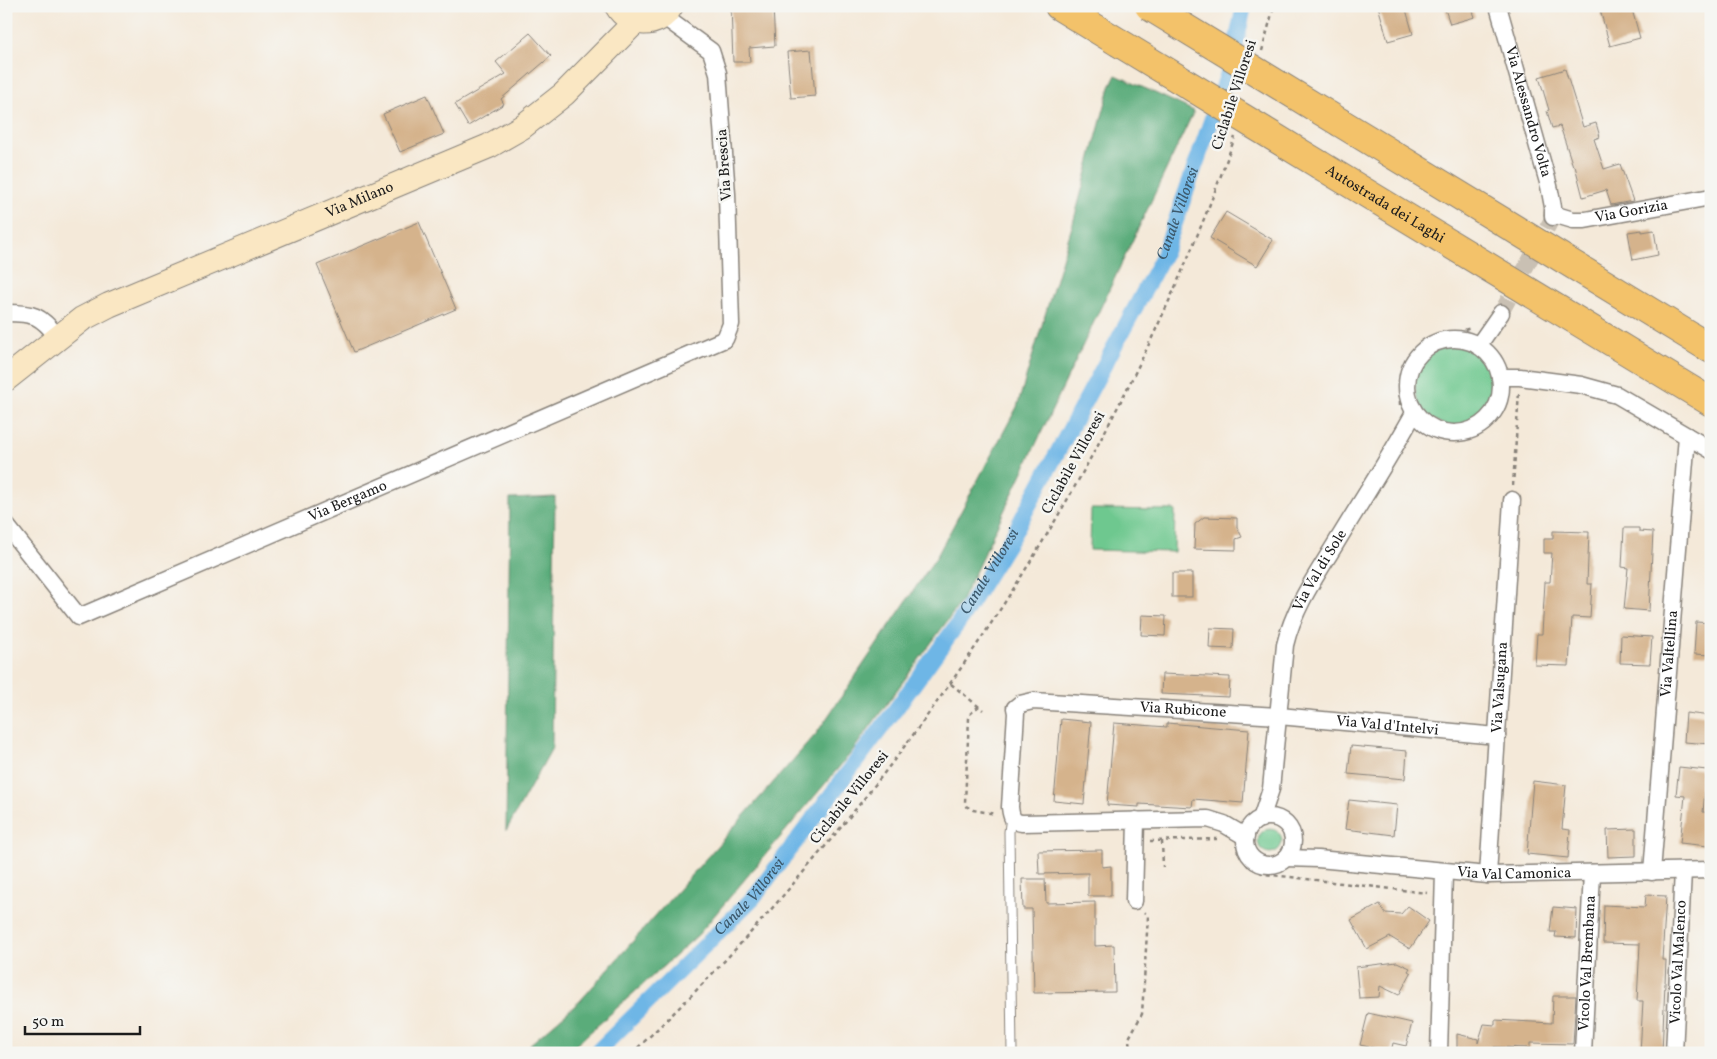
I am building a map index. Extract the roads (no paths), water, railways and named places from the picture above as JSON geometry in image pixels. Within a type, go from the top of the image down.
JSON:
[{"type":"highway","name":"Autostrada dei Laghi","points":[[1059,6],[1711,402]]},
{"type":"highway","points":[[1149,6],[1711,349]]},
{"type":"street","points":[[617,6],[627,18],[635,22],[645,23],[654,21],[667,11]]},
{"type":"street","name":"Via Alessandro Volta","points":[[1498,6],[1549,186],[1553,215]]},
{"type":"street","name":"Via Brescia","points":[[667,11],[711,51],[718,73],[727,194],[731,324],[725,339]]},
{"type":"street","name":"Via Milano","points":[[6,378],[82,318],[488,146],[522,127],[564,94],[635,22]]},
{"type":"street","name":"Via Gorizia","points":[[1553,215],[1572,220],[1585,220],[1711,197]]},
{"type":"street","points":[[6,313],[27,313],[39,318],[58,337]]},
{"type":"street","points":[[1478,346],[1501,313]]},
{"type":"street","name":"Via Bergamo","points":[[6,525],[80,617],[725,339]]},
{"type":"street","points":[[1451,339],[1465,340],[1478,346],[1496,364],[1500,377],[1501,389],[1493,413],[1474,429],[1461,433],[1436,430],[1420,418],[1408,400],[1406,386],[1408,372],[1414,360],[1424,349],[1437,342],[1451,339]]},
{"type":"street","points":[[1500,377],[1520,377],[1581,384],[1617,395],[1711,450]]},
{"type":"street","name":"Via Val di Sole","points":[[1279,716],[1285,645],[1293,619],[1304,595],[1399,440],[1420,418]]},
{"type":"street","name":"Via Valtellina","points":[[1652,872],[1687,436]]},
{"type":"street","name":"Via Valsugana","points":[[1488,875],[1512,500]]},
{"type":"street","name":"Via Rubicone","points":[[1011,812],[1015,708],[1020,704],[1033,701],[1279,716]]},
{"type":"street","points":[[1241,841],[1248,831],[1264,820],[1271,789],[1279,716]]},
{"type":"street","name":"Via Val d'Intelvi","points":[[1279,716],[1497,736]]},
{"type":"street","points":[[1011,812],[1014,821],[1022,824],[1203,818],[1223,832],[1241,841],[1258,862],[1273,865],[1286,858],[1293,843],[1291,831],[1283,821],[1264,820],[1223,832]]},
{"type":"street","points":[[1134,902],[1136,820]]},
{"type":"street","name":"Via Val Camonica","points":[[1293,843],[1308,855],[1318,859]]},
{"type":"street","name":"Via Val Camonica","points":[[1286,858],[1318,859],[1488,875],[1711,870]]},
{"type":"street","name":"Vicolo Val Malenco","points":[[1674,1053],[1683,871]]},
{"type":"street","points":[[1439,1053],[1444,872]]},
{"type":"street","name":"Vicolo Val Brembana","points":[[1583,1053],[1592,873]]},
{"type":"lane","points":[[1011,812],[1009,832],[1012,1053]]},
{"type":"waterway","name":"Canale Villoresi","points":[[596,1053],[754,897],[959,622],[1013,535],[1164,254],[1232,62],[1244,6]]},
{"type":"tunnel","points":[[1501,313],[1553,217]]}]
